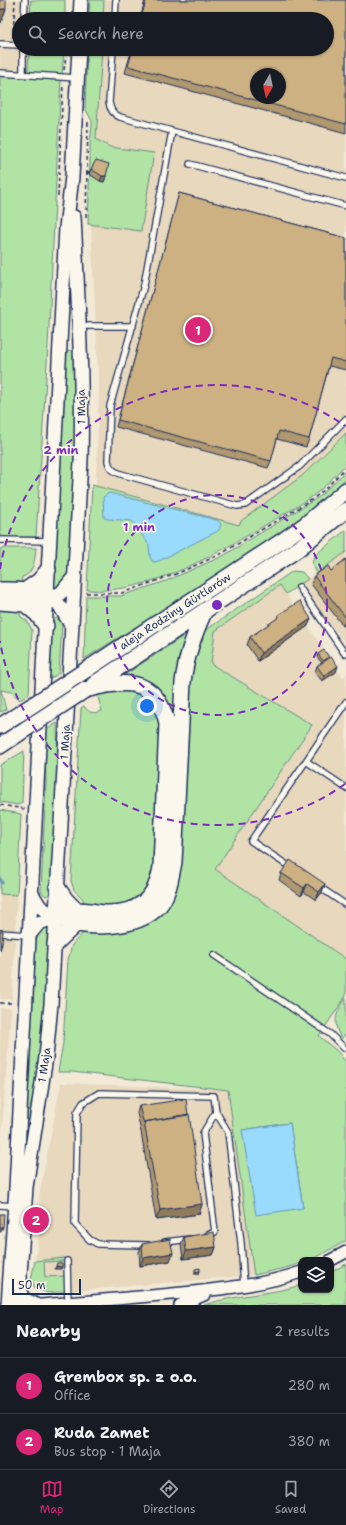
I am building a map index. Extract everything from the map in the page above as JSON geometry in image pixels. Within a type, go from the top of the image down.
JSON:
[{"type":"main road","name":"aleja Rodziny Gürtlerów","points":[[0,726],[282,541],[306,524],[346,490]]},
{"type":"main road","name":"aleja Rodziny Gürtlerów","points":[[0,746],[298,549],[346,510]]},
{"type":"main road","points":[[26,597],[48,570]]},
{"type":"main road","points":[[0,590],[26,597],[46,626]]},
{"type":"main road","points":[[0,602],[40,594],[47,599]]},
{"type":"main road","points":[[57,887],[76,917],[111,925],[131,923],[149,914],[159,905],[166,894],[170,883],[174,862],[185,662],[194,633],[205,610]]},
{"type":"main road","points":[[56,917],[76,917],[122,912],[133,909],[143,903],[155,890],[159,880],[161,868],[167,738],[166,715],[160,702],[143,686],[130,683],[111,683],[85,690]]},
{"type":"main road","points":[[0,717],[19,714]]},
{"type":"main road","points":[[55,944],[76,917]]},
{"type":"street","points":[[80,12],[81,0]]},
{"type":"street","name":"1 Maja","points":[[8,1305],[15,1206],[32,894],[66,228],[72,177],[79,56]]},
{"type":"street","name":"1 Maja","points":[[20,1299],[26,1187],[48,1037],[55,944],[82,420],[72,177]]},
{"type":"street","points":[[47,599],[61,594],[74,577]]},
{"type":"street","points":[[47,599],[58,603],[71,625]]},
{"type":"street","points":[[32,894],[40,907],[56,917]]},
{"type":"street","points":[[29,935],[39,923],[56,917]]},
{"type":"street","points":[[334,1258],[346,1252]]},
{"type":"street","points":[[20,1299],[26,1299],[40,1305],[171,1295],[244,1286],[286,1278],[298,1273]]},
{"type":"street","points":[[180,1305],[218,1290]]},
{"type":"lane","points":[[24,12],[25,0]]},
{"type":"lane","points":[[115,12],[116,0]]},
{"type":"lane","points":[[0,44],[12,45]]},
{"type":"lane","points":[[23,56],[23,74]]},
{"type":"lane","points":[[112,56],[109,102],[110,108],[114,115],[346,178]]},
{"type":"lane","points":[[0,73],[77,78]]},
{"type":"lane","points":[[172,131],[144,285],[110,406],[108,461],[110,467],[113,471],[237,506],[245,505],[300,466],[346,419]]},
{"type":"lane","points":[[190,164],[346,206]]},
{"type":"lane","points":[[79,326],[132,326]]},
{"type":"lane","points":[[0,540],[50,541]]},
{"type":"lane","points":[[299,587],[345,654],[346,653]]},
{"type":"lane","points":[[295,871],[251,841],[346,702]]},
{"type":"lane","points":[[306,761],[346,788]]},
{"type":"lane","points":[[314,884],[346,905]]},
{"type":"lane","points":[[0,933],[29,935]]},
{"type":"lane","points":[[214,955],[330,1034],[345,1049]]},
{"type":"lane","points":[[154,1244],[98,1244],[90,1240],[75,1224],[77,1114],[83,1102],[99,1093],[214,1096],[216,1112],[228,1132],[241,1243],[244,1286]]},
{"type":"lane","points":[[161,1243],[197,1238],[215,1232],[204,1132],[216,1112]]},
{"type":"lane","points":[[0,1205],[15,1206]]},
{"type":"lane","points":[[67,1261],[68,1303]]},
{"type":"path","points":[[13,12],[14,0]]},
{"type":"path","points":[[64,77],[66,56]]},
{"type":"path","points":[[86,220],[88,121]]},
{"type":"path","points":[[86,175],[92,168]]},
{"type":"path","points":[[84,593],[122,593],[176,574],[219,555],[313,499],[346,467]]},
{"type":"path","points":[[0,805],[25,809]]},
{"type":"path","points":[[0,1003],[26,1003]]},
{"type":"path","points":[[34,1236],[37,1215],[36,1208]]},
{"type":"shaded area","points":[[0,0],[31,0],[30,12],[12,12],[12,56],[29,56],[28,72],[0,70]]},
{"type":"shaded area","points":[[104,0],[346,0],[346,433],[303,475],[241,521],[239,525],[96,486],[99,391],[91,224],[141,231],[154,153],[110,147],[96,139],[102,56],[334,56],[334,12],[103,12]]},
{"type":"shaded area","points":[[346,552],[346,645],[300,584]]},
{"type":"shaded area","points":[[280,585],[343,678],[346,674],[346,959],[215,869],[312,726],[211,663],[215,630]]},
{"type":"shaded area","points":[[0,894],[17,895],[12,999],[0,999]]},
{"type":"shaded area","points":[[0,1008],[11,1008],[0,1153]]},
{"type":"shaded area","points":[[61,1083],[228,1090],[254,1275],[72,1291],[70,1258],[35,1261],[41,1221],[39,1197]]},
{"type":"shaded area","points":[[65,1261],[65,1276],[45,1277],[44,1262]]},
{"type":"green space","points":[[31,0],[65,0],[65,12],[30,12]]},
{"type":"green space","points":[[90,0],[104,0],[103,12],[89,12]]},
{"type":"green space","points":[[29,56],[63,56],[62,75],[28,72]]},
{"type":"green space","points":[[87,56],[102,56],[96,139],[110,147],[154,153],[141,231],[88,224],[92,121],[85,108]]},
{"type":"green space","points":[[0,76],[61,80],[48,346],[36,537],[0,537]]},
{"type":"green space","points":[[75,350],[77,423],[69,573],[53,594],[65,351]]},
{"type":"green space","points":[[346,433],[346,464],[322,489],[296,507],[230,546],[159,579],[135,586],[111,590],[87,590],[92,485],[239,525],[241,521],[303,475]]},
{"type":"green space","points":[[346,471],[346,478],[317,509],[212,580],[84,659],[86,596],[121,596],[166,581],[223,556],[319,497]]},
{"type":"green space","points":[[346,530],[346,552],[317,573],[312,564],[314,556]]},
{"type":"green space","points":[[36,548],[33,566],[29,573],[22,577],[21,586],[0,585],[0,549]]},
{"type":"green space","points":[[293,571],[302,572],[308,579],[286,594],[280,585],[215,631],[211,664],[312,725],[215,869],[346,959],[346,996],[319,1036],[337,1051],[346,1062],[346,1241],[316,1257],[298,1257],[298,1264],[254,1275],[228,1090],[72,1072],[58,1072],[63,1043],[68,960],[72,945],[85,932],[114,933],[128,930],[164,909],[176,891],[186,710],[197,643],[206,630]],"holes":[[[290,1123],[303,1208],[242,1130]]]},
{"type":"green space","points":[[0,607],[20,608],[20,616],[27,621],[32,630],[29,694],[20,700],[11,692],[1,690],[6,710],[0,712]]},
{"type":"green space","points":[[56,618],[62,624],[59,673],[47,681],[52,621]]},
{"type":"green space","points":[[188,633],[163,890],[149,903],[172,722],[123,676]]},
{"type":"green space","points":[[120,687],[147,696],[162,717],[157,856],[152,886],[131,906],[83,907],[83,899],[74,890],[71,881],[81,708],[84,706],[87,710],[92,712],[102,711],[97,694]]},
{"type":"green space","points":[[57,723],[58,774],[52,893],[46,896],[41,892],[46,784],[45,731]]},
{"type":"green space","points":[[24,751],[22,803],[18,805],[0,802],[0,765]]},
{"type":"green space","points":[[0,810],[21,814],[17,895],[0,894]]},
{"type":"green space","points":[[50,922],[45,1021],[29,1136],[24,1136],[34,947],[36,939],[44,927]]},
{"type":"green space","points":[[346,998],[346,1034],[341,1039],[338,1033],[336,1017]]},
{"type":"green space","points":[[64,1258],[65,1261],[44,1262],[45,1277],[65,1276],[66,1291],[48,1293],[35,1288],[31,1280],[35,1261]]},
{"type":"green space","points":[[346,1264],[346,1305],[204,1305],[216,1301],[277,1291],[298,1286],[298,1293],[334,1293],[334,1270]]},
{"type":"water","points":[[109,493],[217,520],[221,524],[219,530],[216,532],[159,561],[153,562],[150,557],[149,545],[132,521],[104,518],[103,497]]},
{"type":"water","points":[[290,1123],[303,1208],[256,1215],[242,1130]]},
{"type":"building","points":[[0,0],[6,0],[6,9],[0,9]]},
{"type":"building","points":[[146,0],[346,0],[346,124],[271,104],[286,104],[286,68],[250,68],[250,98],[128,66],[131,56],[334,56],[334,12],[143,12]]},
{"type":"building","points":[[96,160],[109,164],[106,176],[102,176],[91,169]]},
{"type":"building","points":[[179,193],[346,238],[346,362],[331,358],[309,439],[279,431],[271,461],[118,420]]},
{"type":"building","points":[[346,559],[346,618],[314,576],[328,566],[331,571]]},
{"type":"building","points":[[300,601],[311,619],[261,653],[250,637],[279,617],[278,615]]},
{"type":"building","points":[[324,650],[329,657],[323,661],[318,654]]},
{"type":"building","points":[[331,657],[338,666],[324,676],[317,666]]},
{"type":"building","points":[[290,860],[325,884],[319,892],[307,884],[304,888],[281,873]]},
{"type":"building","points":[[0,931],[3,931],[2,944],[0,944]]},
{"type":"building","points":[[186,1099],[188,1115],[144,1122],[144,1124],[139,1106]]},
{"type":"building","points":[[189,1114],[202,1204],[160,1210],[144,1122]]},
{"type":"building","points":[[0,1214],[4,1214],[3,1227],[0,1227]]},
{"type":"building","points":[[214,1232],[216,1247],[186,1251],[184,1237]]},
{"type":"building","points":[[170,1239],[173,1253],[143,1258],[142,1244]]},
{"type":"building","points":[[57,1263],[62,1263],[62,1267],[56,1266]]},
{"type":"building","points":[[200,1268],[200,1271],[195,1272],[195,1269]]},
{"type":"waterway","points":[[0,879],[2,883]]},
{"type":"place","name":"Grembox sp. z o.o.","points":[[198,330]]},
{"type":"place","name":"Ruda Zamet","points":[[36,1220]]}]
